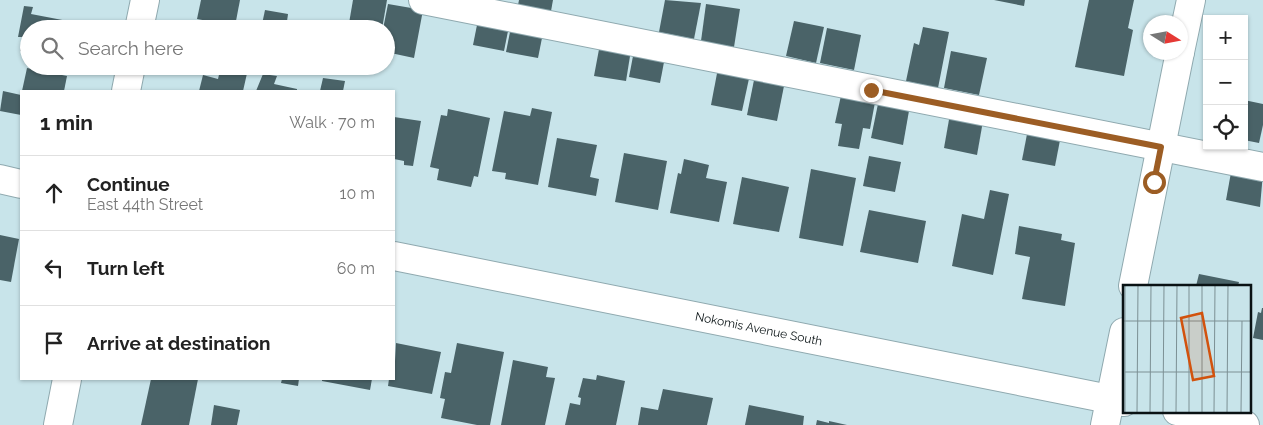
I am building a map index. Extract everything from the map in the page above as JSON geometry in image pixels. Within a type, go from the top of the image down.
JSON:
[{"type":"street","points":[[141,20],[145,0]]},
{"type":"street","points":[[423,0],[1263,167]]},
{"type":"street","points":[[1188,15],[1191,0]]},
{"type":"street","points":[[1133,285],[1178,60]]},
{"type":"street","points":[[126,90],[129,75]]},
{"type":"street","points":[[0,179],[20,184]]},
{"type":"street","name":"Nokomis Avenue South","points":[[395,256],[1113,409]]},
{"type":"street","points":[[1113,409],[1123,339]]},
{"type":"street","points":[[58,425],[67,380]]},
{"type":"street","points":[[1182,412],[1245,425]]},
{"type":"building","points":[[201,0],[240,0],[236,20],[197,19]]},
{"type":"building","points":[[353,0],[387,0],[384,20],[350,20]]},
{"type":"building","points":[[519,0],[553,0],[551,11],[518,5]]},
{"type":"building","points":[[665,0],[701,3],[694,39],[659,32]]},
{"type":"building","points":[[994,0],[1025,0],[1024,6]]},
{"type":"building","points":[[1089,0],[1134,0],[1128,28],[1133,30],[1124,76],[1075,67]]},
{"type":"building","points":[[388,4],[423,10],[414,58],[395,54],[395,20],[385,20]]},
{"type":"building","points":[[706,4],[740,9],[734,47],[701,41]]},
{"type":"building","points":[[24,6],[33,7],[31,14],[62,20],[21,20]]},
{"type":"building","points":[[265,10],[288,14],[287,20],[263,20]]},
{"type":"building","points":[[478,20],[509,26],[504,51],[473,45]]},
{"type":"building","points":[[794,21],[824,27],[816,63],[786,56]]},
{"type":"building","points":[[511,27],[543,33],[538,58],[506,52]]},
{"type":"building","points":[[923,27],[949,32],[938,88],[906,81],[914,43],[919,45]]},
{"type":"building","points":[[827,28],[861,35],[854,70],[820,63]]},
{"type":"building","points":[[600,44],[631,50],[626,81],[594,76]]},
{"type":"building","points":[[634,51],[665,57],[660,83],[629,77]]},
{"type":"building","points":[[951,51],[987,58],[979,95],[944,88]]},
{"type":"building","points":[[718,68],[750,74],[742,111],[711,105]]},
{"type":"building","points":[[25,75],[67,76],[64,90],[22,90]]},
{"type":"building","points":[[203,75],[218,79],[219,75],[247,75],[243,90],[199,90]]},
{"type":"building","points":[[263,75],[277,76],[274,84],[297,89],[297,90],[256,90]]},
{"type":"building","points":[[755,75],[785,81],[777,121],[747,115]]},
{"type":"building","points":[[323,78],[345,81],[343,90],[320,90]]},
{"type":"building","points":[[3,91],[20,95],[20,115],[0,111]]},
{"type":"building","points":[[842,91],[876,97],[870,129],[863,128],[859,149],[838,146],[842,124],[835,123]]},
{"type":"building","points":[[879,99],[910,105],[903,145],[871,138]]},
{"type":"building","points":[[1248,101],[1263,104],[1263,125],[1259,143],[1248,141]]},
{"type":"building","points":[[532,108],[552,112],[538,185],[505,179],[506,173],[492,171],[504,111],[530,116]]},
{"type":"building","points":[[448,109],[490,118],[478,177],[474,176],[471,187],[437,180],[439,169],[430,167],[441,115],[447,116]]},
{"type":"building","points":[[950,114],[983,121],[977,155],[944,148]]},
{"type":"building","points":[[395,117],[421,121],[413,166],[404,165],[404,161],[395,159]]},
{"type":"building","points":[[1028,129],[1061,135],[1055,166],[1022,160]]},
{"type":"building","points":[[557,138],[597,145],[590,177],[599,179],[596,196],[548,187]]},
{"type":"building","points":[[624,153],[667,161],[658,210],[615,202]]},
{"type":"building","points":[[869,156],[901,162],[895,192],[863,186]]},
{"type":"building","points":[[684,159],[709,165],[706,178],[727,182],[719,222],[670,213],[678,173],[681,174]]},
{"type":"building","points":[[1232,167],[1263,173],[1260,207],[1226,200]]},
{"type":"building","points":[[811,169],[856,178],[843,246],[799,238]]},
{"type":"building","points":[[742,177],[789,187],[779,232],[733,224]]},
{"type":"building","points":[[990,190],[1009,194],[993,275],[952,266],[962,214],[984,219]]},
{"type":"building","points":[[869,210],[926,221],[918,263],[860,252]]},
{"type":"building","points":[[1019,226],[1062,234],[1061,240],[1075,243],[1065,306],[1022,299],[1030,257],[1015,254]]},
{"type":"building","points":[[0,235],[19,239],[11,282],[0,280]]},
{"type":"building","points":[[1199,274],[1239,282],[1238,285],[1196,285]]},
{"type":"building","points":[[1262,308],[1263,340],[1253,338],[1258,312],[1261,313]]},
{"type":"building","points":[[396,343],[441,352],[432,394],[388,386],[389,380],[395,380]]},
{"type":"building","points":[[457,343],[504,352],[490,425],[477,425],[441,418],[445,399],[440,398],[445,372],[451,373]]},
{"type":"building","points":[[513,360],[548,367],[546,377],[555,378],[545,425],[501,425]]},
{"type":"building","points":[[597,375],[625,381],[616,425],[565,425],[570,403],[580,405],[581,398],[578,397],[583,378],[596,380]]},
{"type":"building","points":[[151,380],[198,380],[189,425],[141,425]]},
{"type":"building","points":[[282,380],[299,380],[298,386],[281,383]]},
{"type":"building","points":[[322,380],[372,380],[370,390]]},
{"type":"building","points":[[663,389],[713,398],[707,425],[638,425],[641,407],[658,410]]},
{"type":"building","points":[[214,405],[240,410],[237,425],[211,425]]},
{"type":"building","points":[[749,405],[804,416],[803,425],[745,425]]},
{"type":"building","points":[[817,420],[829,423],[829,421],[847,425],[816,425]]},
{"type":"route","points":[[871,90],[1161,147],[1154,182]]}]
